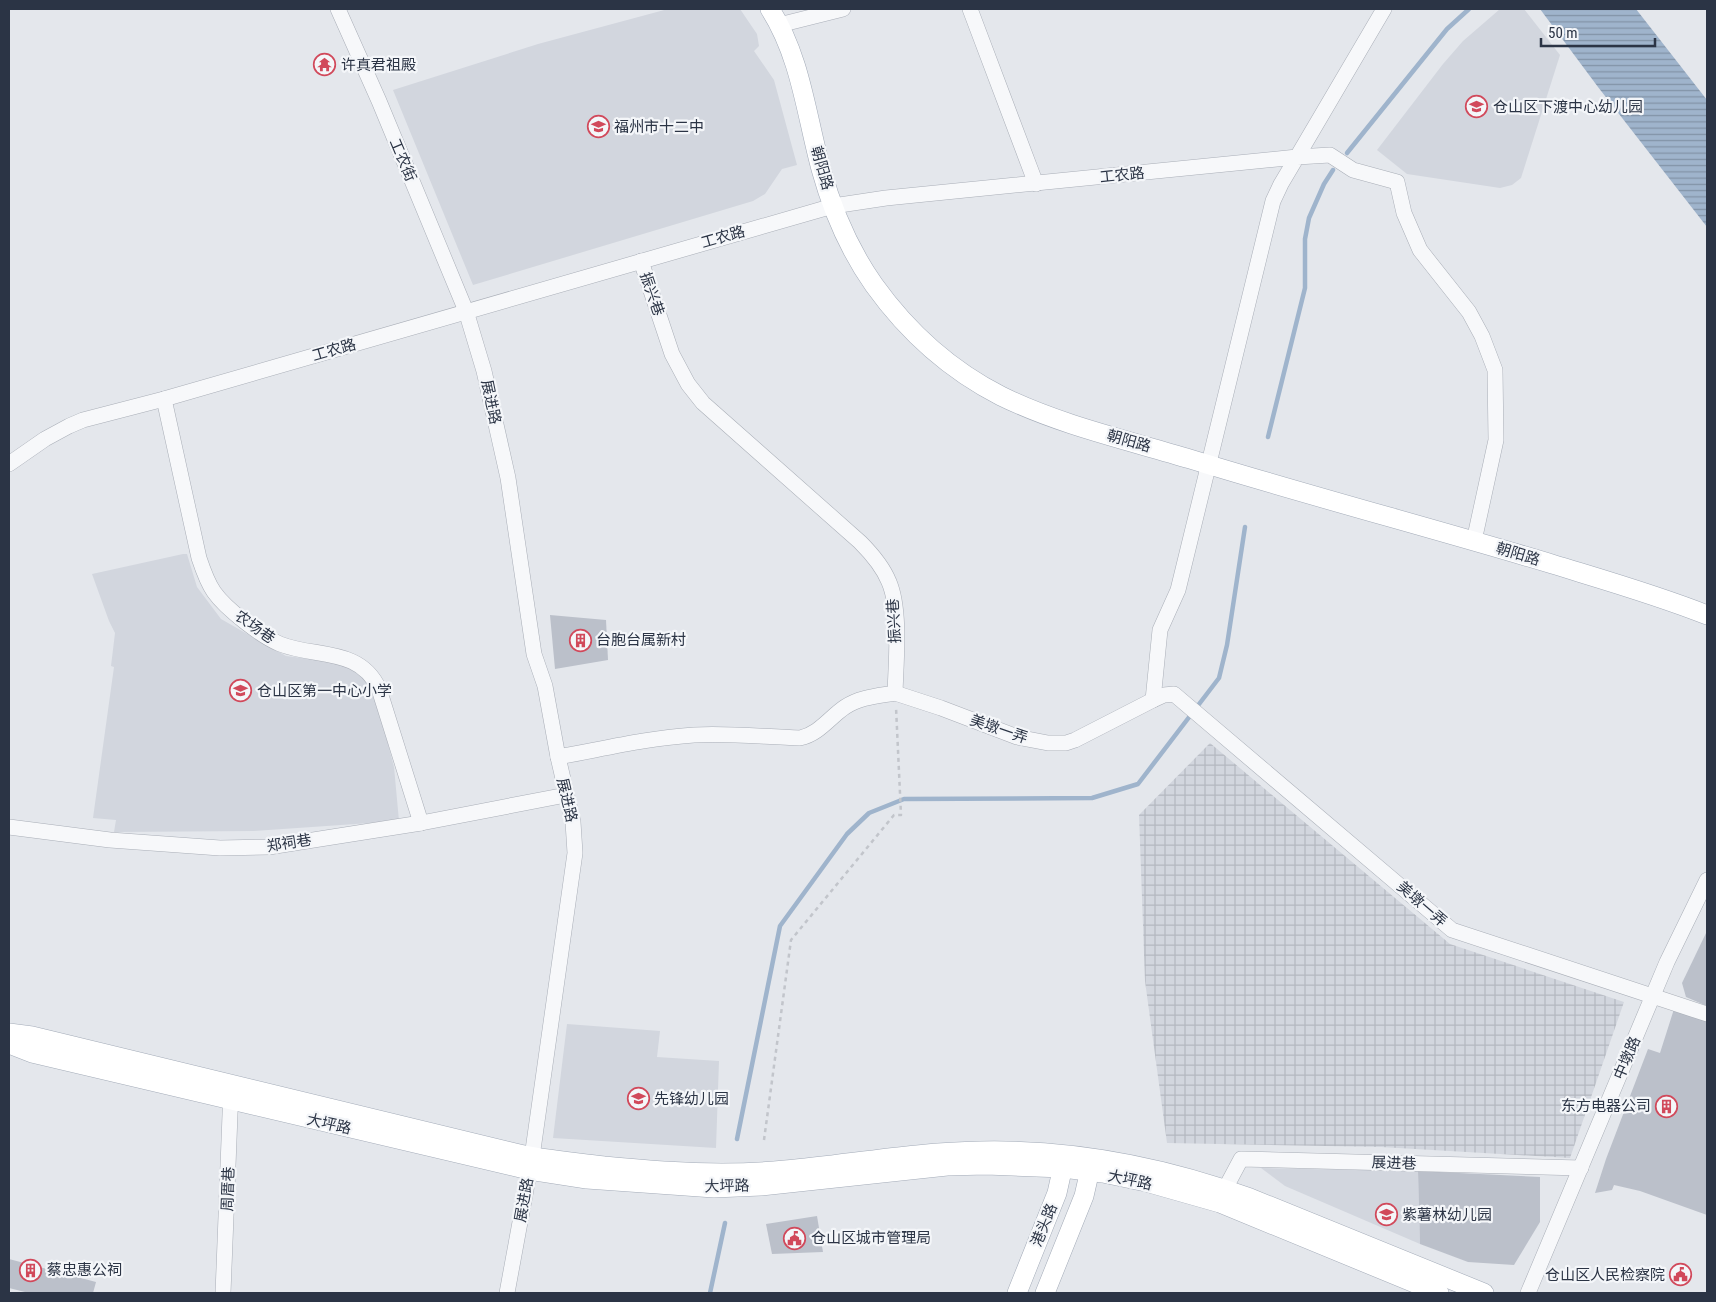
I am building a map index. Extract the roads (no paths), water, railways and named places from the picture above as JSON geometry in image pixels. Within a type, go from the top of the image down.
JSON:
[{"type":"main road","name":"朝阳路","points":[[770,9],[787,39],[795,60],[822,172],[833,206],[862,266],[886,301],[922,340],[961,372],[1000,395],[1045,414],[1096,432],[1474,541],[1652,595],[1707,615]]},
{"type":"main road","points":[[9,1033],[32,1036],[231,1093]]},
{"type":"main road","points":[[9,1044],[32,1053],[231,1093]]},
{"type":"main road","name":"大坪路","points":[[231,1093],[530,1163],[645,1170],[715,1180],[760,1179],[967,1165],[1064,1162],[1092,1165],[1220,1203],[1439,1293]]},
{"type":"main road","name":"港头路","points":[[1017,1293],[1054,1200],[1064,1162]]},
{"type":"main road","points":[[1092,1165],[1139,1166],[1225,1189],[1484,1293]]},
{"type":"main road","name":"港头路","points":[[1045,1293],[1084,1196],[1092,1165]]},
{"type":"street","name":"工农街","points":[[338,9],[379,101],[466,312]]},
{"type":"street","points":[[779,25],[843,9]]},
{"type":"street","points":[[970,9],[1036,184]]},
{"type":"street","points":[[1153,700],[1160,630],[1178,590],[1274,202],[1281,184],[1384,9]]},
{"type":"street","name":"工农路","points":[[9,464],[44,439],[83,420],[164,399],[833,206],[886,198],[1330,155],[1353,170],[1398,182],[1404,213],[1420,250],[1470,312],[1494,364],[1497,434],[1474,541]]},
{"type":"street","name":"振兴巷","points":[[641,261],[672,354],[688,384],[703,404],[860,542],[880,564],[890,583],[895,604],[895,693]]},
{"type":"street","name":"展进路","points":[[466,312],[484,370],[508,478],[534,654],[545,686],[558,757],[573,822],[575,853],[530,1163],[507,1293]]},
{"type":"street","name":"农场巷","points":[[164,399],[199,558],[214,591],[230,609],[272,640],[285,646],[347,659],[364,668],[370,674],[379,689],[421,823]]},
{"type":"street","points":[[558,757],[664,738],[686,736],[723,734],[800,738],[816,732],[833,715],[847,705],[865,698],[895,693]]},
{"type":"street","name":"美墩一弄","points":[[895,693],[942,708],[1017,737],[1048,743],[1066,743],[1075,740],[1153,700],[1174,694],[1452,930],[1707,1014]]},
{"type":"street","name":"郑祠巷","points":[[9,827],[110,840],[238,848],[269,847],[421,823],[566,794]]},
{"type":"street","name":"中墩路","points":[[1528,1293],[1667,962],[1707,880]]},
{"type":"street","name":"周厝巷","points":[[223,1293],[231,1093]]},
{"type":"street","name":"展进巷","points":[[1225,1189],[1241,1159],[1581,1168]]},
{"type":"water","points":[[1540,9],[1636,9],[1707,100],[1707,227],[1598,87]]},
{"type":"waterway","points":[[1347,153],[1447,29],[1469,9]]},
{"type":"waterway","points":[[1268,437],[1305,288],[1305,239],[1309,218],[1324,184],[1333,170]]},
{"type":"waterway","points":[[737,1139],[780,926],[847,834],[869,813],[904,799],[1092,798],[1138,784],[1219,678],[1227,645],[1245,527]]},
{"type":"waterway","points":[[710,1293],[725,1223]]},
{"type":"place","name":"许真君祖殿","points":[[325,65]]},
{"type":"place","name":"仓山区下渡中心幼儿园","points":[[1477,107]]},
{"type":"place","name":"福州市十二中","points":[[598,127]]},
{"type":"place","name":"台胞台属新村","points":[[580,640]]},
{"type":"place","name":"仓山区第一中心小学","points":[[241,691]]},
{"type":"place","name":"先锋幼儿园","points":[[638,1099]]},
{"type":"place","name":"东方电器公司","points":[[1667,1106]]},
{"type":"place","name":"紫薯林幼儿园","points":[[1386,1215]]},
{"type":"place","name":"仓山区城市管理局","points":[[795,1238]]},
{"type":"place","name":"蔡忠惠公祠","points":[[31,1270]]},
{"type":"place","name":"仓山区人民检察院","points":[[1681,1275]]}]
